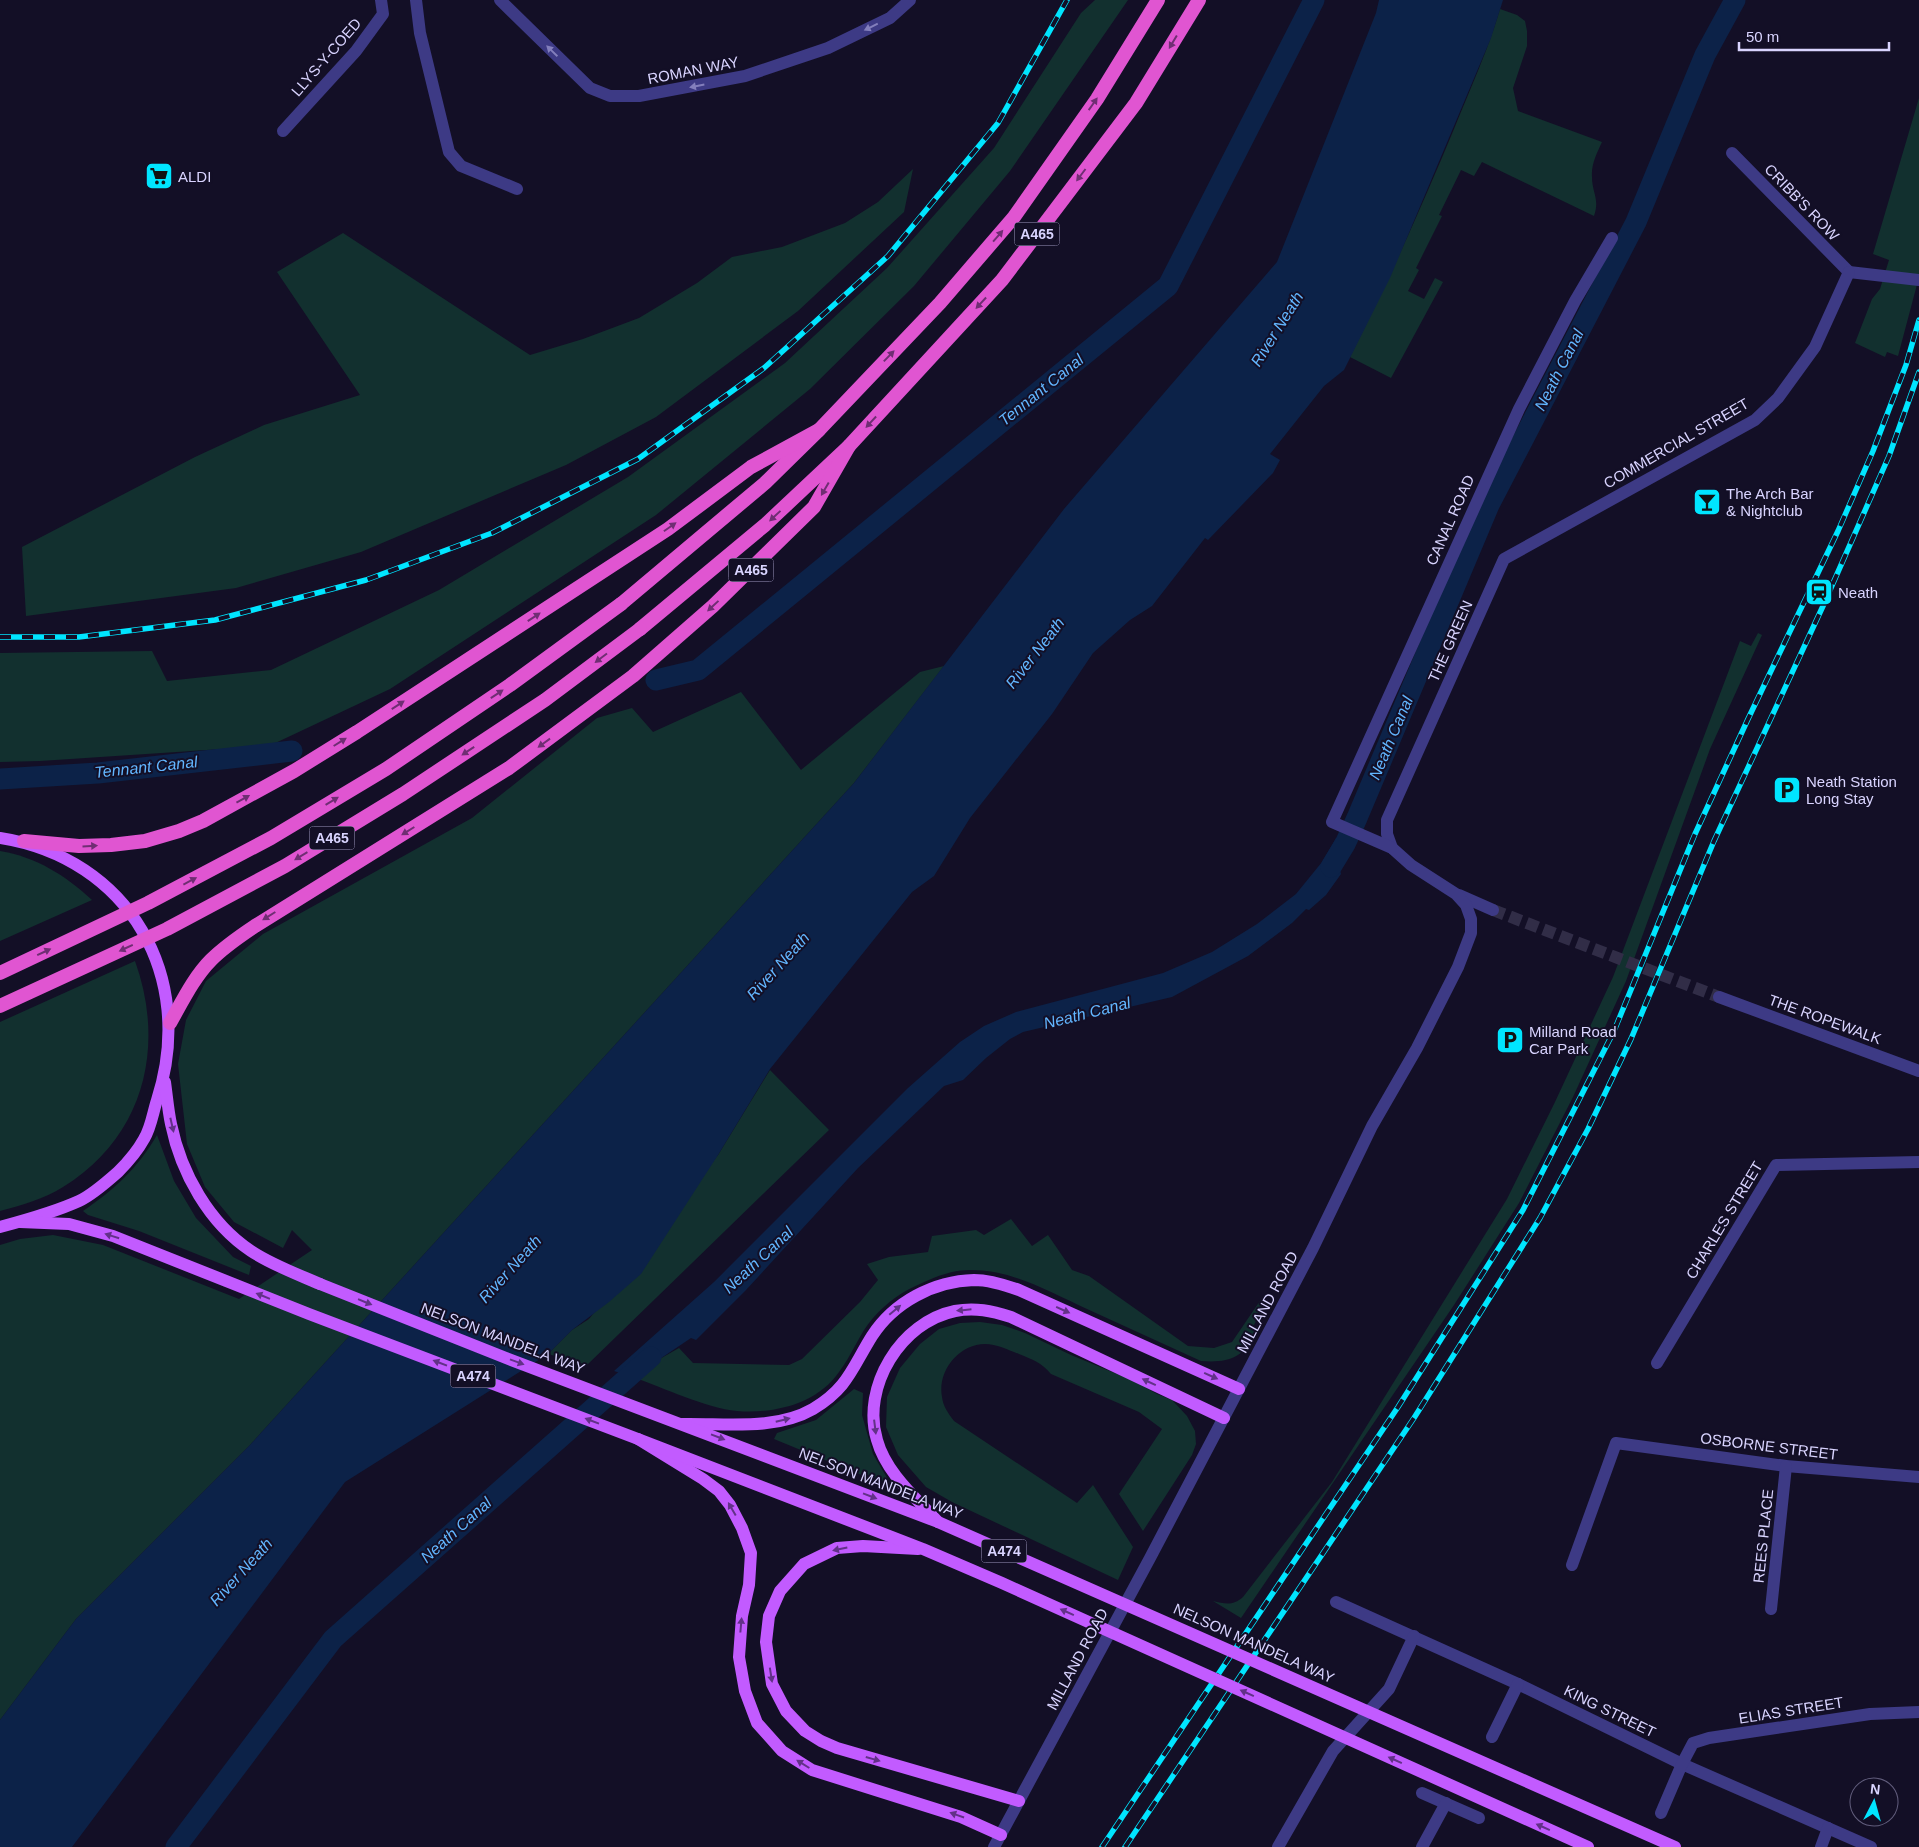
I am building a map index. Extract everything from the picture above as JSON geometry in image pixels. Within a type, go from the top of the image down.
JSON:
[{"type":"highway","name":"A465","points":[[0,973],[148,903],[271,838],[386,769],[510,686],[622,604],[765,483],[819,430],[940,302],[1014,217],[1097,99],[1158,0]]},
{"type":"highway","name":"A465","points":[[0,1006],[167,929],[285,866],[419,784],[545,700],[640,628],[764,525],[849,446],[1002,280],[1136,103],[1199,0]]},
{"type":"highway","name":"A465","points":[[24,841],[79,846],[145,841],[179,831],[203,821],[294,771],[357,732],[668,529],[752,467],[819,430]]},
{"type":"highway","name":"A465","points":[[170,1023],[194,982],[210,961],[231,942],[263,920],[510,768],[633,676],[713,606],[814,507],[849,446]]},
{"type":"main road","points":[[0,838],[24,841],[59,854],[94,875],[118,898],[140,927],[159,969],[166,993],[170,1023],[165,1077],[145,1138],[119,1171],[80,1200],[20,1222],[0,1227]]},
{"type":"main road","name":"NELSON MANDELA WAY","points":[[165,1077],[171,1125],[184,1165],[199,1194],[222,1227],[251,1251],[285,1269],[506,1358],[938,1522],[1675,1847]]},
{"type":"main road","name":"A474","points":[[20,1222],[69,1224],[113,1236],[309,1314],[923,1549],[1588,1847]]},
{"type":"main road","points":[[682,1424],[767,1423],[811,1410],[836,1392],[846,1382],[872,1336],[884,1320],[898,1307],[936,1286],[960,1281],[976,1280],[1000,1284],[1019,1290],[1239,1389]]},
{"type":"main road","points":[[938,1522],[895,1474],[883,1455],[876,1439],[874,1416],[879,1382],[885,1367],[908,1336],[936,1317],[954,1311],[969,1309],[987,1310],[1011,1317],[1224,1418]]},
{"type":"main road","points":[[638,1439],[719,1491],[730,1505],[742,1528],[751,1553],[742,1616],[739,1658],[745,1691],[757,1723],[782,1751],[812,1770],[961,1816],[1001,1835]]},
{"type":"main road","points":[[923,1549],[863,1546],[837,1548],[804,1564],[780,1591],[769,1616],[766,1642],[772,1684],[786,1711],[805,1731],[820,1742],[1019,1801]]},
{"type":"street","name":"LLYS-Y-COED","points":[[283,131],[356,51],[383,14],[382,0]]},
{"type":"street","points":[[416,0],[420,33],[449,152],[461,166],[517,189]]},
{"type":"street","name":"ROMAN WAY","points":[[500,0],[590,88],[610,96],[639,96],[745,76],[828,48],[890,18],[910,0]]},
{"type":"street","name":"CRIBB'S ROW","points":[[1732,153],[1849,272]]},
{"type":"street","name":"CANAL ROAD","points":[[1332,822],[1519,409],[1575,301],[1612,238]]},
{"type":"street","points":[[1849,272],[1919,280]]},
{"type":"street","name":"COMMERCIAL STREET","points":[[1504,559],[1755,420],[1778,398],[1815,347],[1849,272]]},
{"type":"street","name":"THE GREEN","points":[[1392,848],[1387,834],[1387,820],[1504,559]]},
{"type":"street","name":"MILLAND ROAD","points":[[994,1847],[1313,1248],[1372,1126],[1417,1048],[1458,967],[1470,933],[1471,919],[1466,905],[1456,894],[1411,865],[1392,848],[1332,822]]},
{"type":"street","points":[[1456,894],[1493,910]]},
{"type":"street","name":"THE ROPEWALK","points":[[1719,997],[1919,1071]]},
{"type":"street","name":"CHARLES STREET","points":[[1656,1362],[1776,1165],[1919,1162]]},
{"type":"street","name":"OSBORNE STREET","points":[[1572,1565],[1616,1443],[1786,1466],[1919,1477]]},
{"type":"street","name":"REES PLACE","points":[[1771,1609],[1786,1466]]},
{"type":"street","name":"KING STREET","points":[[1336,1602],[1518,1684],[1682,1764],[1871,1847]]},
{"type":"street","points":[[1278,1847],[1334,1752],[1388,1689],[1414,1636]]},
{"type":"street","points":[[1492,1737],[1518,1684]]},
{"type":"street","name":"ELIAS STREET","points":[[1662,1813],[1682,1764],[1693,1744],[1710,1738],[1870,1714],[1919,1712]]},
{"type":"street","points":[[1422,1793],[1479,1818]]},
{"type":"street","points":[[1422,1847],[1446,1803]]},
{"type":"street","points":[[1820,1847],[1828,1828]]},
{"type":"green space","points":[[1095,0],[1128,0],[1010,171],[914,286],[810,389],[656,515],[390,689],[269,746],[0,762],[0,653],[152,651],[167,681],[271,670],[439,590],[628,477],[785,363],[887,268],[994,148],[1081,13]]},
{"type":"green space","points":[[1500,9],[1517,15],[1525,21],[1527,31],[1527,46],[1513,88],[1518,111],[1602,142],[1592,168],[1596,210],[1594,216],[1482,162],[1474,176],[1461,170],[1439,215],[1442,216],[1416,268],[1419,270],[1408,291],[1424,299],[1435,278],[1443,282],[1391,378],[1350,357],[1430,187],[1490,39]]},
{"type":"green space","points":[[1919,98],[1919,277],[1898,356],[1887,352],[1885,357],[1855,343],[1872,299],[1880,289],[1889,260],[1873,254]]},
{"type":"green space","points":[[913,169],[904,212],[798,311],[656,417],[566,465],[361,552],[236,588],[26,616],[22,547],[195,457],[264,425],[360,395],[277,272],[343,233],[530,355],[583,339],[639,318],[697,283],[732,257],[782,247],[845,223],[878,202]]},
{"type":"green space","points":[[1758,633],[1762,635],[1710,749],[1626,981],[1573,1097],[1519,1203],[1454,1305],[1241,1618],[1213,1601],[1229,1604],[1243,1597],[1332,1482],[1507,1199],[1555,1102],[1613,977],[1740,641],[1751,646]]},
{"type":"green space","points":[[944,666],[854,783],[250,1445],[76,1619],[0,1720],[0,1245],[20,1239],[53,1235],[103,1245],[239,1299],[312,1250],[292,1230],[283,1248],[234,1222],[205,1187],[187,1144],[178,1064],[186,1020],[206,981],[263,934],[472,818],[597,718],[632,708],[653,732],[741,692],[801,770],[920,672]]},
{"type":"green space","points":[[0,851],[26,858],[49,868],[61,875],[92,900],[0,941]]},
{"type":"green space","points":[[135,961],[144,993],[148,1026],[147,1057],[141,1088],[130,1116],[113,1143],[91,1166],[63,1187],[41,1198],[0,1211],[0,1022]]},
{"type":"green space","points":[[770,1070],[829,1130],[587,1365],[548,1354],[572,1330],[589,1319],[718,1155]]},
{"type":"green space","points":[[157,1135],[174,1181],[196,1218],[233,1257],[251,1266],[249,1275],[139,1231],[88,1215],[83,1211],[124,1178],[142,1158]]},
{"type":"green space","points":[[1011,1219],[1032,1246],[1048,1235],[1072,1270],[1089,1276],[1188,1346],[1214,1348],[1232,1342],[1262,1298],[1266,1301],[1252,1329],[1257,1334],[1246,1349],[1234,1357],[1219,1361],[1201,1361],[1015,1277],[1000,1273],[963,1270],[928,1280],[896,1297],[878,1312],[868,1324],[844,1365],[830,1383],[819,1392],[794,1405],[765,1411],[725,1409],[699,1402],[633,1377],[649,1365],[679,1348],[693,1363],[789,1365],[802,1359],[860,1302],[878,1280],[867,1264],[889,1257],[928,1252],[932,1236],[976,1230],[984,1235]]},
{"type":"green space","points":[[980,1322],[1002,1325],[1025,1333],[1071,1355],[1134,1381],[1172,1400],[1187,1416],[1195,1431],[1196,1444],[1192,1455],[1143,1531],[1119,1494],[1162,1429],[1139,1412],[1051,1374],[1036,1362],[998,1346],[985,1344],[975,1345],[967,1349],[952,1361],[943,1378],[941,1387],[942,1397],[954,1421],[1077,1503],[1093,1485],[1133,1547],[1118,1580],[952,1502],[926,1487],[898,1455],[886,1427],[887,1397],[900,1368],[920,1344],[939,1329],[960,1323]]},
{"type":"green space","points":[[854,1389],[863,1393],[862,1415],[873,1454],[893,1488],[774,1439],[777,1433],[816,1420]]},
{"type":"water","name":"River Neath","points":[[1379,0],[1503,0],[1491,38],[1390,278],[1344,370],[1324,386],[1270,454],[1280,460],[1273,473],[1208,540],[1205,538],[1152,606],[1130,620],[1093,653],[1052,714],[970,818],[934,876],[912,892],[770,1069],[718,1155],[641,1274],[609,1302],[572,1330],[548,1354],[345,1482],[72,1847],[0,1847],[0,1720],[76,1619],[250,1445],[854,783],[1064,509],[1277,262],[1376,13]]},
{"type":"water","points":[[1336,838],[1351,846],[1339,866],[1341,874],[1326,895],[1248,956],[1172,997],[1023,1032],[1010,1039],[963,1080],[944,1086],[858,1168],[746,1290],[696,1340],[691,1338],[633,1377],[614,1371],[714,1282],[908,1088],[960,1042],[984,1026],[1016,1012],[1163,973],[1212,952],[1257,924],[1296,894],[1322,862]]},
{"type":"waterway","name":"Tennant Canal","points":[[656,680],[698,670],[1168,286],[1314,0]]},
{"type":"waterway","name":"Neath Canal","points":[[1331,867],[1345,844],[1357,818],[1489,505],[1636,222],[1705,55],[1735,0]]},
{"type":"waterway","name":"Tennant Canal","points":[[0,779],[98,773],[292,751]]},
{"type":"waterway","name":"Neath Canal","points":[[176,1847],[333,1639],[651,1357]]},
{"type":"tunnel","points":[[1493,910],[1719,997]]},
{"type":"railway","points":[[0,637],[79,637],[215,620],[366,580],[492,533],[638,459],[764,368],[888,256],[998,123],[1067,0]]},
{"type":"railway","points":[[1102,1847],[1398,1407],[1523,1210],[1614,1031],[1695,834],[1838,531],[1873,451],[1906,365],[1919,320]]},
{"type":"railway","points":[[1125,1847],[1414,1418],[1540,1218],[1588,1129],[1631,1039],[1714,841],[1823,606],[1889,456],[1919,372]]},
{"type":"place","name":"ALDI","points":[[159,176]]},
{"type":"place","name":"The Arch Bar & Nightclub","points":[[1707,502]]},
{"type":"place","name":"Neath","points":[[1819,592]]},
{"type":"place","name":"Neath Station Long Stay","points":[[1787,790]]},
{"type":"place","name":"Milland Road Car Park","points":[[1510,1040]]}]
